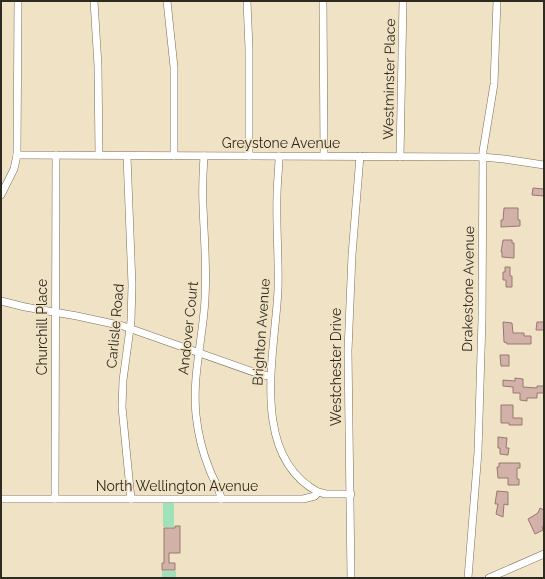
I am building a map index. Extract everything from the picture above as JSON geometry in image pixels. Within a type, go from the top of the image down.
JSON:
[{"type":"street","points":[[1,195],[14,169],[17,155],[18,1]]},
{"type":"street","points":[[94,1],[98,66],[99,155]]},
{"type":"street","points":[[167,1],[174,67],[174,156]]},
{"type":"street","points":[[247,1],[249,49],[249,156]]},
{"type":"street","points":[[323,1],[324,156]]},
{"type":"street","name":"Westminster Place","points":[[400,157],[403,1]]},
{"type":"street","name":"Drakestone Avenue","points":[[468,578],[478,452],[482,319],[482,157],[494,84],[497,1]]},
{"type":"street","name":"Greystone Avenue","points":[[17,155],[482,157],[544,165]]},
{"type":"street","name":"Churchill Place","points":[[55,499],[56,155]]},
{"type":"street","name":"Carlisle Road","points":[[127,156],[132,259],[130,328],[123,380],[122,407],[130,499]]},
{"type":"street","name":"Andover Court","points":[[204,156],[203,203],[206,252],[206,286],[195,386],[196,414],[204,454],[221,499]]},
{"type":"street","name":"Brighton Avenue","points":[[279,156],[277,195],[278,288],[270,376],[272,411],[277,435],[284,457],[300,480],[318,492]]},
{"type":"street","name":"Westchester Drive","points":[[351,578],[351,494],[348,384],[349,321],[352,255],[360,156]]},
{"type":"street","points":[[1,301],[55,313],[109,322],[130,328],[262,375],[270,376]]},
{"type":"street","name":"North Wellington Avenue","points":[[1,499],[303,499],[315,496],[318,492],[326,494],[351,494]]},
{"type":"street","points":[[488,578],[544,554]]},
{"type":"green space","points":[[174,501],[174,527],[163,527],[163,502]]},
{"type":"green space","points":[[162,571],[176,571],[176,578],[162,578]]},
{"type":"building","points":[[533,188],[544,189],[544,196],[532,195]]},
{"type":"building","points":[[504,208],[518,208],[518,220],[520,220],[520,226],[501,227]]},
{"type":"building","points":[[503,240],[512,240],[512,243],[514,243],[514,258],[502,257],[501,252]]},
{"type":"building","points":[[505,267],[510,267],[512,287],[506,287],[506,280],[503,280],[503,272],[505,272]]},
{"type":"building","points":[[503,322],[512,323],[513,333],[524,333],[524,336],[531,336],[531,344],[507,344],[504,342]]},
{"type":"building","points":[[537,322],[544,322],[544,330],[536,330]]},
{"type":"building","points":[[500,355],[509,355],[509,366],[501,366]]},
{"type":"building","points":[[515,378],[523,379],[523,387],[537,388],[537,386],[544,386],[544,393],[537,393],[537,398],[527,398],[527,401],[520,400],[520,393],[513,393],[513,387],[503,386],[503,380],[515,381]]},
{"type":"building","points":[[501,405],[513,405],[513,418],[522,418],[522,425],[509,425],[509,423],[501,423]]},
{"type":"building","points":[[498,437],[507,438],[506,448],[509,448],[508,455],[500,454],[500,448],[498,448]]},
{"type":"building","points":[[499,463],[520,463],[520,468],[517,468],[517,479],[519,479],[519,485],[508,485],[508,478],[498,478],[497,467],[499,467]]},
{"type":"building","points":[[497,491],[508,492],[508,505],[504,504],[503,517],[496,514],[498,504],[495,504]]},
{"type":"building","points":[[540,508],[544,510],[544,526],[542,527],[543,530],[535,534],[528,519],[538,513]]},
{"type":"building","points":[[175,526],[180,526],[180,553],[169,553],[169,563],[175,563],[175,570],[162,570],[162,563],[164,563],[164,528],[175,528]]}]
